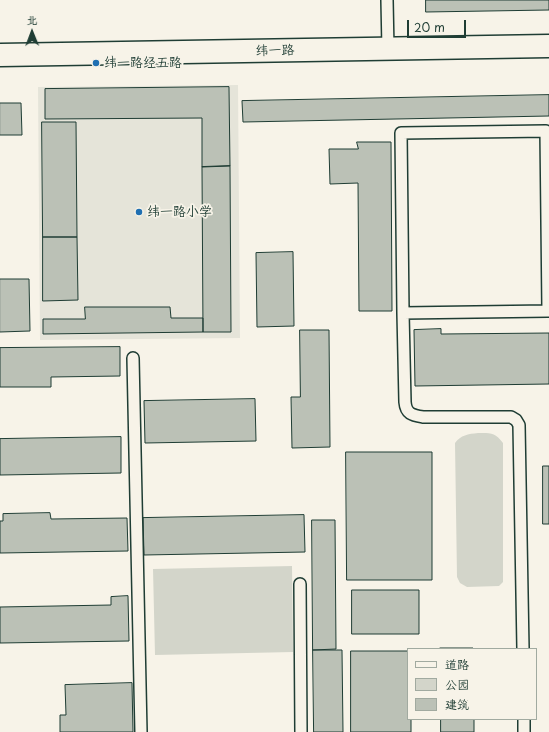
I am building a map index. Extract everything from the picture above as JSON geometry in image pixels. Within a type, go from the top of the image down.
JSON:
[{"type":"street","name":"纬一路","points":[[0,55],[549,46]]},
{"type":"lane","points":[[387,0],[388,49]]},
{"type":"lane","points":[[403,313],[548,311],[546,131],[401,133],[403,313],[406,408],[412,416],[511,417],[516,420],[519,425],[523,648]]},
{"type":"lane","points":[[133,358],[141,732]]},
{"type":"lane","points":[[300,584],[301,732]]},
{"type":"lane","points":[[524,720],[524,732]]},
{"type":"shaded area","name":"纬一路小学","points":[[238,85],[240,338],[40,340],[38,87]]},
{"type":"green space","points":[[478,433],[495,435],[503,443],[503,582],[499,586],[467,587],[460,583],[457,577],[455,443],[465,435]]},
{"type":"green space","points":[[292,566],[293,652],[155,655],[153,569]]},
{"type":"building","points":[[426,0],[549,0],[549,10],[426,12]]},
{"type":"building","points":[[229,87],[230,166],[202,167],[202,118],[45,119],[45,89]]},
{"type":"building","points":[[549,95],[549,116],[243,122],[242,101]]},
{"type":"building","points":[[0,103],[21,103],[22,135],[0,135]]},
{"type":"building","points":[[42,122],[76,122],[77,237],[43,237]]},
{"type":"building","points":[[357,142],[391,142],[392,311],[359,311],[358,183],[330,184],[329,149],[358,149]]},
{"type":"building","points":[[230,166],[231,332],[203,332],[202,167]]},
{"type":"building","points":[[43,237],[77,237],[78,300],[43,301]]},
{"type":"building","points":[[293,252],[294,326],[257,327],[256,253]]},
{"type":"building","points":[[0,279],[29,279],[30,331],[0,332]]},
{"type":"building","points":[[85,307],[170,307],[171,318],[203,318],[203,332],[43,334],[43,319],[85,319]]},
{"type":"building","points":[[441,329],[441,334],[549,333],[549,384],[415,386],[414,330]]},
{"type":"building","points":[[300,330],[329,330],[330,447],[292,448],[291,397],[300,397]]},
{"type":"building","points":[[120,347],[120,376],[51,377],[51,387],[0,387],[0,348]]},
{"type":"building","points":[[255,399],[256,441],[145,443],[144,401]]},
{"type":"building","points":[[121,437],[121,473],[0,475],[0,439]]},
{"type":"building","points":[[346,452],[432,452],[432,580],[347,580]]},
{"type":"building","points":[[543,466],[549,466],[549,524],[543,524]]},
{"type":"building","points":[[50,513],[51,519],[127,518],[128,551],[0,553],[0,521],[3,521],[3,514]]},
{"type":"building","points":[[304,515],[305,552],[144,555],[143,518]]},
{"type":"building","points":[[312,520],[335,520],[336,649],[313,650]]},
{"type":"building","points":[[352,590],[419,590],[419,634],[352,634]]},
{"type":"building","points":[[128,596],[129,641],[0,643],[0,607],[111,605],[111,597]]},
{"type":"building","points":[[313,650],[342,650],[343,732],[314,732]]},
{"type":"building","points":[[351,651],[407,651],[407,720],[411,720],[411,732],[351,732]]},
{"type":"building","points":[[132,683],[133,732],[60,732],[60,715],[66,715],[65,685]]},
{"type":"building","points":[[441,720],[474,720],[474,732],[441,732]]},
{"type":"place","name":"纬一路经五路","points":[[96,63]]},
{"type":"place","name":"纬一路小学","points":[[139,212]]}]
